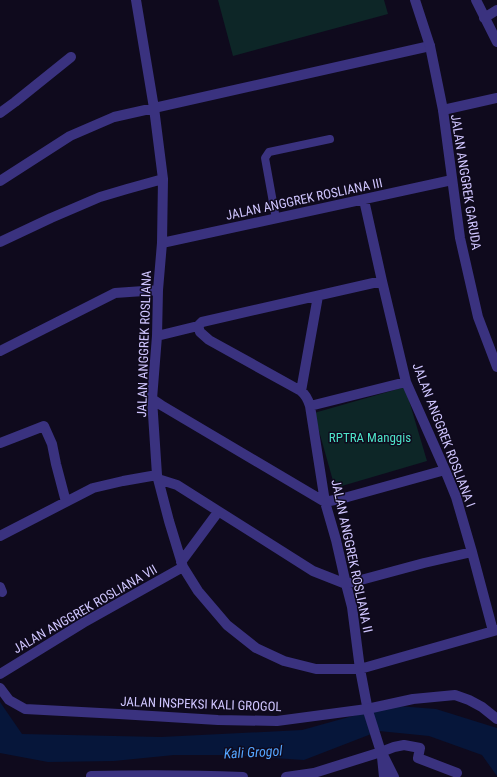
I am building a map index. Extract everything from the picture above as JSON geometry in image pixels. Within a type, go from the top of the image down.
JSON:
[{"type":"street","name":"JALAN ANGGREK ROSLIANA","points":[[136,0],[154,108],[163,179],[162,244],[152,399],[158,477],[182,565],[198,590],[227,625],[256,648],[284,661],[316,669],[360,669],[495,630]]},
{"type":"street","name":"JALAN ANGGREK GARUDA","points":[[415,0],[430,46],[443,110],[460,238],[478,317],[497,367]]},
{"type":"street","points":[[476,0],[497,42]]},
{"type":"street","points":[[484,18],[497,10]]},
{"type":"street","points":[[0,181],[70,136],[114,117],[430,46]]},
{"type":"street","points":[[0,113],[71,57]]},
{"type":"street","points":[[443,110],[497,98]]},
{"type":"street","points":[[0,242],[100,197],[163,179]]},
{"type":"street","name":"JALAN ANGGREK ROSLIANA III","points":[[162,244],[452,180]]},
{"type":"street","name":"JALAN ANGGREK ROSLIANA I","points":[[364,200],[406,382],[456,497],[495,630]]},
{"type":"street","points":[[157,336],[198,326],[202,322],[382,281]]},
{"type":"street","points":[[0,351],[115,293],[158,290]]},
{"type":"street","points":[[198,326],[200,332],[209,340],[301,391],[318,296]]},
{"type":"street","points":[[310,406],[406,382]]},
{"type":"street","name":"JALAN ANGGREK ROSLIANA II","points":[[301,391],[306,395],[310,406],[325,502],[352,607],[367,710],[380,749],[394,777]]},
{"type":"street","points":[[152,399],[325,502],[445,470]]},
{"type":"street","points":[[0,443],[44,426],[52,444],[66,502]]},
{"type":"street","points":[[0,536],[93,488],[123,481],[158,477],[177,485],[313,571],[346,584],[472,552]]},
{"type":"street","points":[[182,565],[218,512]]},
{"type":"street","name":"JALAN ANGGREK ROSLIANA VII","points":[[0,674],[182,565]]},
{"type":"street","name":"JALAN INSPEKSI KALI GROGOL","points":[[0,688],[9,700],[25,709],[277,722],[367,710],[413,699],[455,695],[482,707],[497,719]]},
{"type":"street","points":[[286,777],[314,773],[380,749],[404,745],[420,748],[418,758],[457,773]]},
{"type":"street","name":"JALAN ANGGREK ROSLIANA II","points":[[380,749],[384,777]]},
{"type":"street","points":[[91,776],[186,775],[243,777]]},
{"type":"lane","points":[[276,219],[265,158],[269,152],[330,139]]},
{"type":"green space","points":[[218,0],[384,0],[388,14],[233,56]]},
{"type":"green space","name":"RPTRA Manggis","points":[[405,387],[427,461],[335,488],[314,413]]},
{"type":"water","name":"Kali Grogol","points":[[0,702],[22,734],[161,737],[302,730],[367,712],[398,706],[436,709],[497,728],[497,776],[482,755],[429,736],[379,731],[304,760],[229,755],[174,755],[114,761],[48,762],[0,753]]}]
